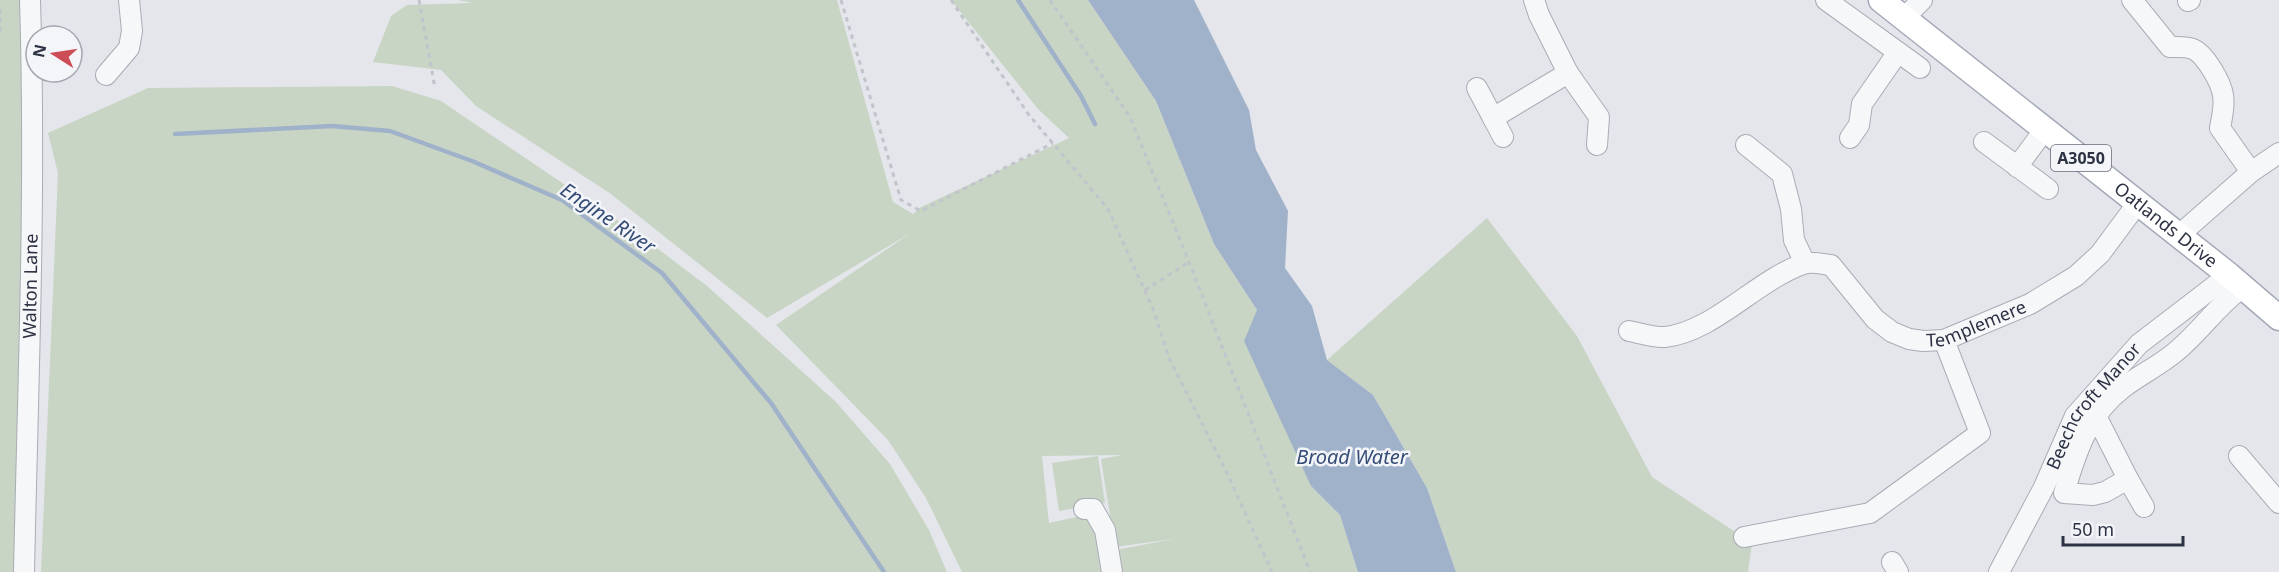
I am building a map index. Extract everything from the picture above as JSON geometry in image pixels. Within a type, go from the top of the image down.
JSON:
[{"type":"main road","name":"Oatlands Drive","points":[[1881,0],[2236,281],[2279,318]]},
{"type":"street","name":"Walton Lane","points":[[24,572],[31,238],[30,0]]},
{"type":"street","points":[[106,75],[129,48],[132,31],[129,0]]},
{"type":"street","points":[[1534,0],[1539,15],[1568,72],[1599,117],[1597,145]]},
{"type":"street","points":[[1826,0],[1920,68]]},
{"type":"street","points":[[1904,18],[1922,0]]},
{"type":"street","points":[[2133,0],[2170,47],[2184,46],[2195,50],[2207,61],[2223,93],[2220,128],[2251,172]]},
{"type":"street","points":[[1850,138],[1859,126],[1862,104],[1898,52]]},
{"type":"street","points":[[1493,118],[1568,72]]},
{"type":"street","points":[[1477,88],[1503,137]]},
{"type":"street","points":[[2017,166],[2045,129]]},
{"type":"street","points":[[1984,142],[2048,189]]},
{"type":"street","points":[[1629,331],[1664,337],[1698,327],[1755,289],[1805,263],[1794,240],[1791,209],[1782,174],[1746,145]]},
{"type":"street","points":[[2178,236],[2251,172],[2279,153]]},
{"type":"street","name":"Templemere","points":[[1805,263],[1831,265],[1875,319],[1892,332],[1909,339],[1944,340],[2030,304],[2076,276],[2100,254],[2137,204]]},
{"type":"street","points":[[2128,480],[2105,492],[2093,495],[2064,493],[2078,447],[2096,416],[2122,389],[2174,354],[2202,326],[2224,300],[2236,281]]},
{"type":"street","name":"Beechcroft Manor","points":[[1999,572],[2044,487],[2075,416],[2139,344],[2236,281]]},
{"type":"street","points":[[1744,537],[1870,513],[1980,434],[1944,340]]},
{"type":"street","points":[[2096,416],[2144,507]]},
{"type":"street","points":[[2239,456],[2279,503]]},
{"type":"street","points":[[1084,509],[1093,509],[1105,530],[1112,572]]},
{"type":"path","points":[[419,0],[435,88]]},
{"type":"path","points":[[841,0],[901,200],[921,211],[1053,143]]},
{"type":"path","points":[[951,0],[1029,115],[1108,209],[1145,290],[1169,358],[1227,473],[1272,572]]},
{"type":"path","points":[[1050,0],[1130,117],[1190,262],[1310,572]]},
{"type":"path","points":[[0,9],[0,36]]},
{"type":"path","points":[[1145,290],[1190,262]]},
{"type":"green space","points":[[0,0],[21,0],[24,181],[15,572],[0,572]]},
{"type":"green space","points":[[458,0],[837,0],[893,202],[913,214],[921,207],[1069,138],[1038,109],[951,0],[1088,0],[1156,101],[1214,244],[1257,310],[1311,486],[1340,515],[1358,572],[1120,572],[1116,550],[1173,539],[1115,547],[1101,459],[1122,455],[1042,456],[1049,523],[1100,512],[1108,572],[962,572],[926,498],[888,440],[776,325],[909,234],[767,318],[611,194],[476,106],[441,70],[373,62],[391,16],[407,5],[472,3]]},
{"type":"green space","points":[[392,86],[441,101],[645,239],[707,286],[836,402],[890,464],[929,530],[947,572],[41,572],[58,173],[48,133],[148,88]]},
{"type":"green space","points":[[1487,218],[1577,336],[1652,477],[1752,543],[1748,572],[1456,572],[1427,488],[1373,395],[1327,360]]},
{"type":"green space","points":[[1098,456],[1105,503],[1059,511],[1052,463]]},
{"type":"water","name":"Broad Water","points":[[1088,0],[1194,0],[1249,110],[1256,150],[1288,211],[1285,268],[1312,306],[1327,360],[1373,395],[1427,488],[1456,572],[1358,572],[1340,515],[1311,486],[1244,341],[1257,310],[1214,244],[1156,101]]},
{"type":"waterway","points":[[1018,0],[1081,96],[1095,124]]},
{"type":"waterway","name":"Engine River","points":[[175,134],[332,126],[390,131],[472,161],[562,200],[662,273],[771,403],[884,572]]}]
